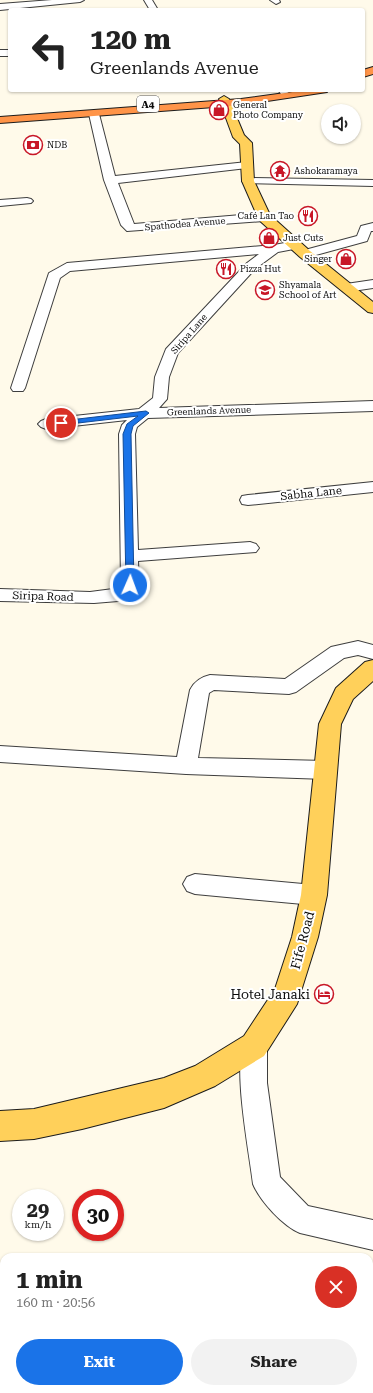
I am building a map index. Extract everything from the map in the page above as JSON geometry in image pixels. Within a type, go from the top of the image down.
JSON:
[{"type":"highway","name":"A4","points":[[239,100],[279,92]]},
{"type":"highway","name":"A4","points":[[0,115],[239,100],[314,92]]},
{"type":"highway","name":"A4","points":[[0,120],[94,114],[225,101]]},
{"type":"main road","points":[[239,100],[245,113]]},
{"type":"main road","points":[[225,101],[239,137],[246,143],[248,181],[264,217],[300,250],[346,288],[371,306]]},
{"type":"main road","points":[[246,143],[253,139],[251,130]]},
{"type":"main road","name":"Fife Road","points":[[0,1126],[34,1124],[82,1114],[164,1093],[205,1076],[254,1046],[287,994],[305,937],[314,895],[330,724],[344,694],[373,668]]},
{"type":"street","points":[[0,6],[80,0]]},
{"type":"street","name":"Spathodea Avenue","points":[[94,114],[99,141],[110,180],[127,225],[131,228],[264,217]]},
{"type":"street","points":[[110,180],[247,165]]},
{"type":"street","points":[[248,181],[373,183]]},
{"type":"street","points":[[0,203],[27,201]]},
{"type":"street","points":[[368,238],[365,229],[373,227]]},
{"type":"street","name":"Siripa Lane","points":[[18,388],[54,276],[67,267],[274,249],[300,250],[368,238]]},
{"type":"street","name":"Siripa Lane","points":[[118,595],[130,585],[131,556],[127,434],[130,426],[160,399],[162,377],[171,352],[251,266],[274,249]]},
{"type":"street","points":[[346,288],[373,284]]},
{"type":"street","name":"Greenlands Avenue","points":[[46,424],[146,413],[373,406]]},
{"type":"street","name":"Sabha Lane","points":[[248,500],[373,487]]},
{"type":"street","points":[[131,556],[250,548]]},
{"type":"street","name":"Siripa Road","points":[[0,595],[90,597],[118,595]]},
{"type":"street","points":[[186,766],[200,690],[210,682],[289,687],[338,652],[358,648],[373,652]]},
{"type":"street","points":[[0,754],[186,766],[326,770]]},
{"type":"street","points":[[195,884],[314,895]]},
{"type":"street","points":[[254,1046],[254,1083],[267,1184],[300,1219],[373,1235]]},
{"type":"place","name":"General Photo Company","points":[[219,110]]},
{"type":"place","name":"NDB","points":[[33,145]]},
{"type":"place","name":"Ashokaramaya","points":[[280,171]]},
{"type":"place","name":"Café Lan Tao","points":[[308,216]]},
{"type":"place","name":"Just Cuts","points":[[269,238]]},
{"type":"place","name":"Singer","points":[[346,259]]},
{"type":"place","name":"Pizza Hut","points":[[226,269]]},
{"type":"place","name":"Shyamala School of Art","points":[[265,290]]},
{"type":"place","name":"Hotel Janaki","points":[[324,994]]},
{"type":"route","points":[[61,423],[146,413],[130,426],[127,434],[131,556],[130,585]]}]
